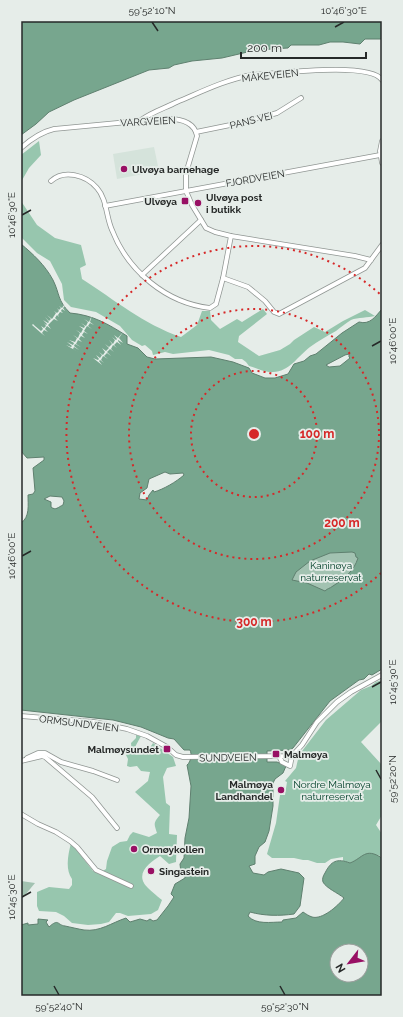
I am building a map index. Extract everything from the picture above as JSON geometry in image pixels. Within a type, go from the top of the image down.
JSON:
[{"type":"street","name":"MÅKEVEIEN","points":[[140,120],[218,85],[251,76],[344,69],[375,73],[382,80]]},
{"type":"street","name":"PANS VEI","points":[[196,132],[240,124],[277,113],[301,98]]},
{"type":"street","name":"VARGVEIEN","points":[[21,148],[30,140],[46,131],[140,120],[177,119],[186,121],[196,132]]},
{"type":"street","points":[[196,132],[196,144],[186,173],[186,191],[192,205],[206,228],[231,236],[355,256],[371,260]]},
{"type":"street","points":[[382,141],[380,148],[382,164]]},
{"type":"street","name":"FJORDVEIEN","points":[[106,206],[380,155]]},
{"type":"street","points":[[51,181],[64,174],[75,175],[83,178],[97,188],[106,206],[109,222],[126,257],[142,275],[160,289],[172,297],[191,304],[210,308],[216,304],[223,278],[231,236]]},
{"type":"street","points":[[142,275],[201,220]]},
{"type":"street","points":[[223,278],[248,287],[274,312],[279,314],[359,273],[365,268],[382,245]]},
{"type":"street","name":"SUNDVEIEN","points":[[278,756],[282,762],[290,766],[292,756],[302,745],[317,722],[337,702],[351,692],[382,675]]},
{"type":"street","name":"ORMSUNDVEIEN","points":[[21,716],[94,722],[127,729],[147,736],[162,744],[178,756]]},
{"type":"street","points":[[23,761],[35,754],[45,753],[57,760],[118,780]]},
{"type":"street","points":[[23,761],[42,756],[50,761],[92,797],[117,828]]},
{"type":"street","name":"SUNDVEIEN","points":[[178,756],[292,756]]},
{"type":"street","points":[[21,814],[70,841],[77,847],[96,870],[131,886]]},
{"type":"shaded area","points":[[21,21],[382,21],[382,39],[365,39],[360,44],[330,42],[319,45],[291,45],[288,48],[256,50],[222,58],[192,61],[174,65],[169,68],[149,70],[74,100],[49,112],[21,135]]},
{"type":"shaded area","points":[[154,147],[159,171],[117,179],[113,154]]},
{"type":"shaded area","points":[[21,244],[46,269],[53,280],[61,301],[70,313],[93,318],[107,324],[127,336],[127,344],[138,348],[147,357],[155,359],[211,357],[233,362],[249,368],[252,373],[265,378],[275,378],[288,374],[294,364],[304,361],[310,356],[316,354],[342,333],[359,322],[363,323],[372,320],[382,309],[382,669],[372,675],[369,674],[364,679],[359,680],[330,701],[293,748],[290,750],[267,751],[267,762],[277,762],[286,766],[283,773],[275,779],[273,783],[273,806],[269,831],[265,842],[259,847],[255,856],[255,864],[249,866],[253,873],[264,875],[268,872],[281,869],[299,873],[304,878],[300,906],[294,914],[272,915],[250,912],[248,916],[259,922],[282,922],[283,920],[296,918],[303,912],[312,917],[325,914],[338,905],[344,898],[323,882],[324,875],[332,863],[341,861],[350,863],[368,853],[372,853],[382,858],[382,996],[21,996],[21,925],[28,923],[28,925],[38,924],[38,919],[48,920],[46,922],[49,927],[56,922],[65,926],[84,930],[95,930],[126,918],[130,922],[140,919],[147,921],[150,919],[153,921],[157,920],[174,897],[171,894],[175,884],[185,878],[185,876],[181,873],[180,864],[184,858],[191,786],[187,765],[190,760],[191,752],[190,750],[184,750],[174,739],[141,727],[113,720],[21,710],[21,523],[26,518],[27,514],[28,495],[33,494],[35,491],[33,468],[44,460],[44,457],[27,458],[21,451]],"holes":[[[349,354],[350,358],[340,366],[329,367],[326,365]],[[165,472],[170,474],[183,473],[184,475],[166,487],[154,492],[153,490],[147,500],[139,499],[140,493],[147,488],[149,479]],[[50,496],[62,497],[64,501],[63,505],[54,509],[51,507],[51,502],[44,499]],[[352,552],[355,553],[356,557],[358,558],[354,567],[348,574],[325,591],[307,583],[292,580],[296,572],[310,561],[330,553]]]},
{"type":"green space","points":[[39,141],[41,155],[29,168],[21,182],[21,155]]},
{"type":"green space","points":[[21,201],[37,225],[55,238],[81,245],[86,265],[80,268],[82,279],[130,311],[167,332],[181,337],[197,325],[202,311],[210,311],[211,320],[220,329],[237,319],[242,322],[263,309],[267,314],[239,336],[238,342],[259,356],[280,350],[314,327],[325,332],[365,310],[375,316],[351,320],[310,347],[289,366],[279,371],[264,371],[249,366],[242,359],[235,359],[229,355],[209,350],[173,354],[165,352],[153,355],[152,351],[145,345],[142,346],[132,340],[120,326],[96,312],[71,307],[64,300],[62,284],[50,261],[37,253],[21,237]]},
{"type":"green space","name":"Kaninøya naturreservat","points":[[350,521],[382,581],[287,610],[276,550]]},
{"type":"green space","name":"Nordre Malmøya naturreservat","points":[[382,680],[382,721],[361,742],[382,765],[382,815],[376,825],[382,834],[382,857],[378,855],[350,863],[343,861],[343,857],[331,859],[325,863],[317,863],[294,858],[272,858],[267,854],[276,823],[280,795],[285,795],[287,782],[285,781],[296,768],[299,755],[326,720],[361,690]]},
{"type":"green space","points":[[136,735],[141,736],[135,747],[140,754],[146,754],[153,743],[173,757],[176,766],[167,768],[163,777],[166,803],[170,806],[169,834],[177,835],[176,862],[169,864],[160,856],[146,867],[142,874],[142,879],[145,884],[162,900],[158,910],[151,914],[128,916],[116,913],[109,922],[88,925],[72,923],[64,916],[56,912],[39,911],[37,906],[37,892],[49,887],[69,889],[72,885],[72,879],[68,871],[68,857],[71,843],[93,871],[101,872],[106,869],[112,847],[120,842],[127,841],[133,832],[149,837],[157,833],[155,824],[160,815],[135,792],[148,781],[150,772],[141,771],[137,766],[127,766],[128,759],[126,755],[128,753],[132,754],[131,743],[136,738]]},
{"type":"green space","points":[[21,881],[35,883],[21,900]]},
{"type":"pier","points":[[64,305],[65,306],[63,308],[65,311],[62,309],[61,311],[63,313],[60,312],[58,315],[59,317],[57,315],[55,318],[58,321],[54,319],[48,325],[51,329],[47,326],[45,329],[48,332],[44,330],[42,333],[45,336],[32,325],[33,324],[41,331],[43,329],[41,326],[44,328],[46,326],[44,323],[46,325],[47,324],[43,320],[48,323],[49,322],[45,317],[49,321],[51,319],[47,315],[52,319],[56,313],[54,311],[57,313],[59,311],[57,308],[59,310],[61,308],[59,306],[62,308]]},
{"type":"pier","points":[[92,315],[90,322],[94,325],[90,323],[88,326],[92,329],[87,326],[84,331],[88,334],[84,332],[82,335],[85,338],[81,336],[79,339],[82,342],[78,340],[76,344],[81,347],[75,344],[74,346],[79,350],[74,347],[73,349],[78,352],[66,345],[72,346],[67,342],[73,345],[74,343],[69,340],[75,342],[77,338],[73,335],[78,338],[80,333],[76,330],[81,333],[83,329],[79,326],[84,328],[85,326],[81,323],[86,326],[88,322],[84,319],[89,322]]},
{"type":"pier","points":[[123,332],[119,338],[123,343],[118,340],[121,345],[117,342],[114,345],[117,348],[113,345],[111,349],[114,352],[110,349],[107,352],[111,356],[107,353],[104,356],[108,359],[103,356],[101,360],[104,363],[100,360],[99,361],[102,365],[93,358],[98,360],[99,359],[96,355],[100,358],[102,355],[99,352],[103,355],[105,352],[102,348],[106,351],[109,348],[105,344],[109,347],[112,344],[109,340],[113,344],[115,340],[112,337],[116,340],[117,339],[114,335],[118,338]]},
{"type":"place","name":"Ulvøya barnehage","points":[[124,169]]},
{"type":"place","name":"Ulvøya","points":[[185,201]]},
{"type":"place","name":"Ulvøya post i butikk","points":[[198,203]]},
{"type":"place","name":"Malmøysundet","points":[[167,749]]},
{"type":"place","name":"Malmøya","points":[[276,754]]},
{"type":"place","name":"Malmøya Landhandel","points":[[281,790]]},
{"type":"place","name":"Ormøykollen","points":[[134,849]]},
{"type":"place","name":"Singastein","points":[[151,871]]}]
